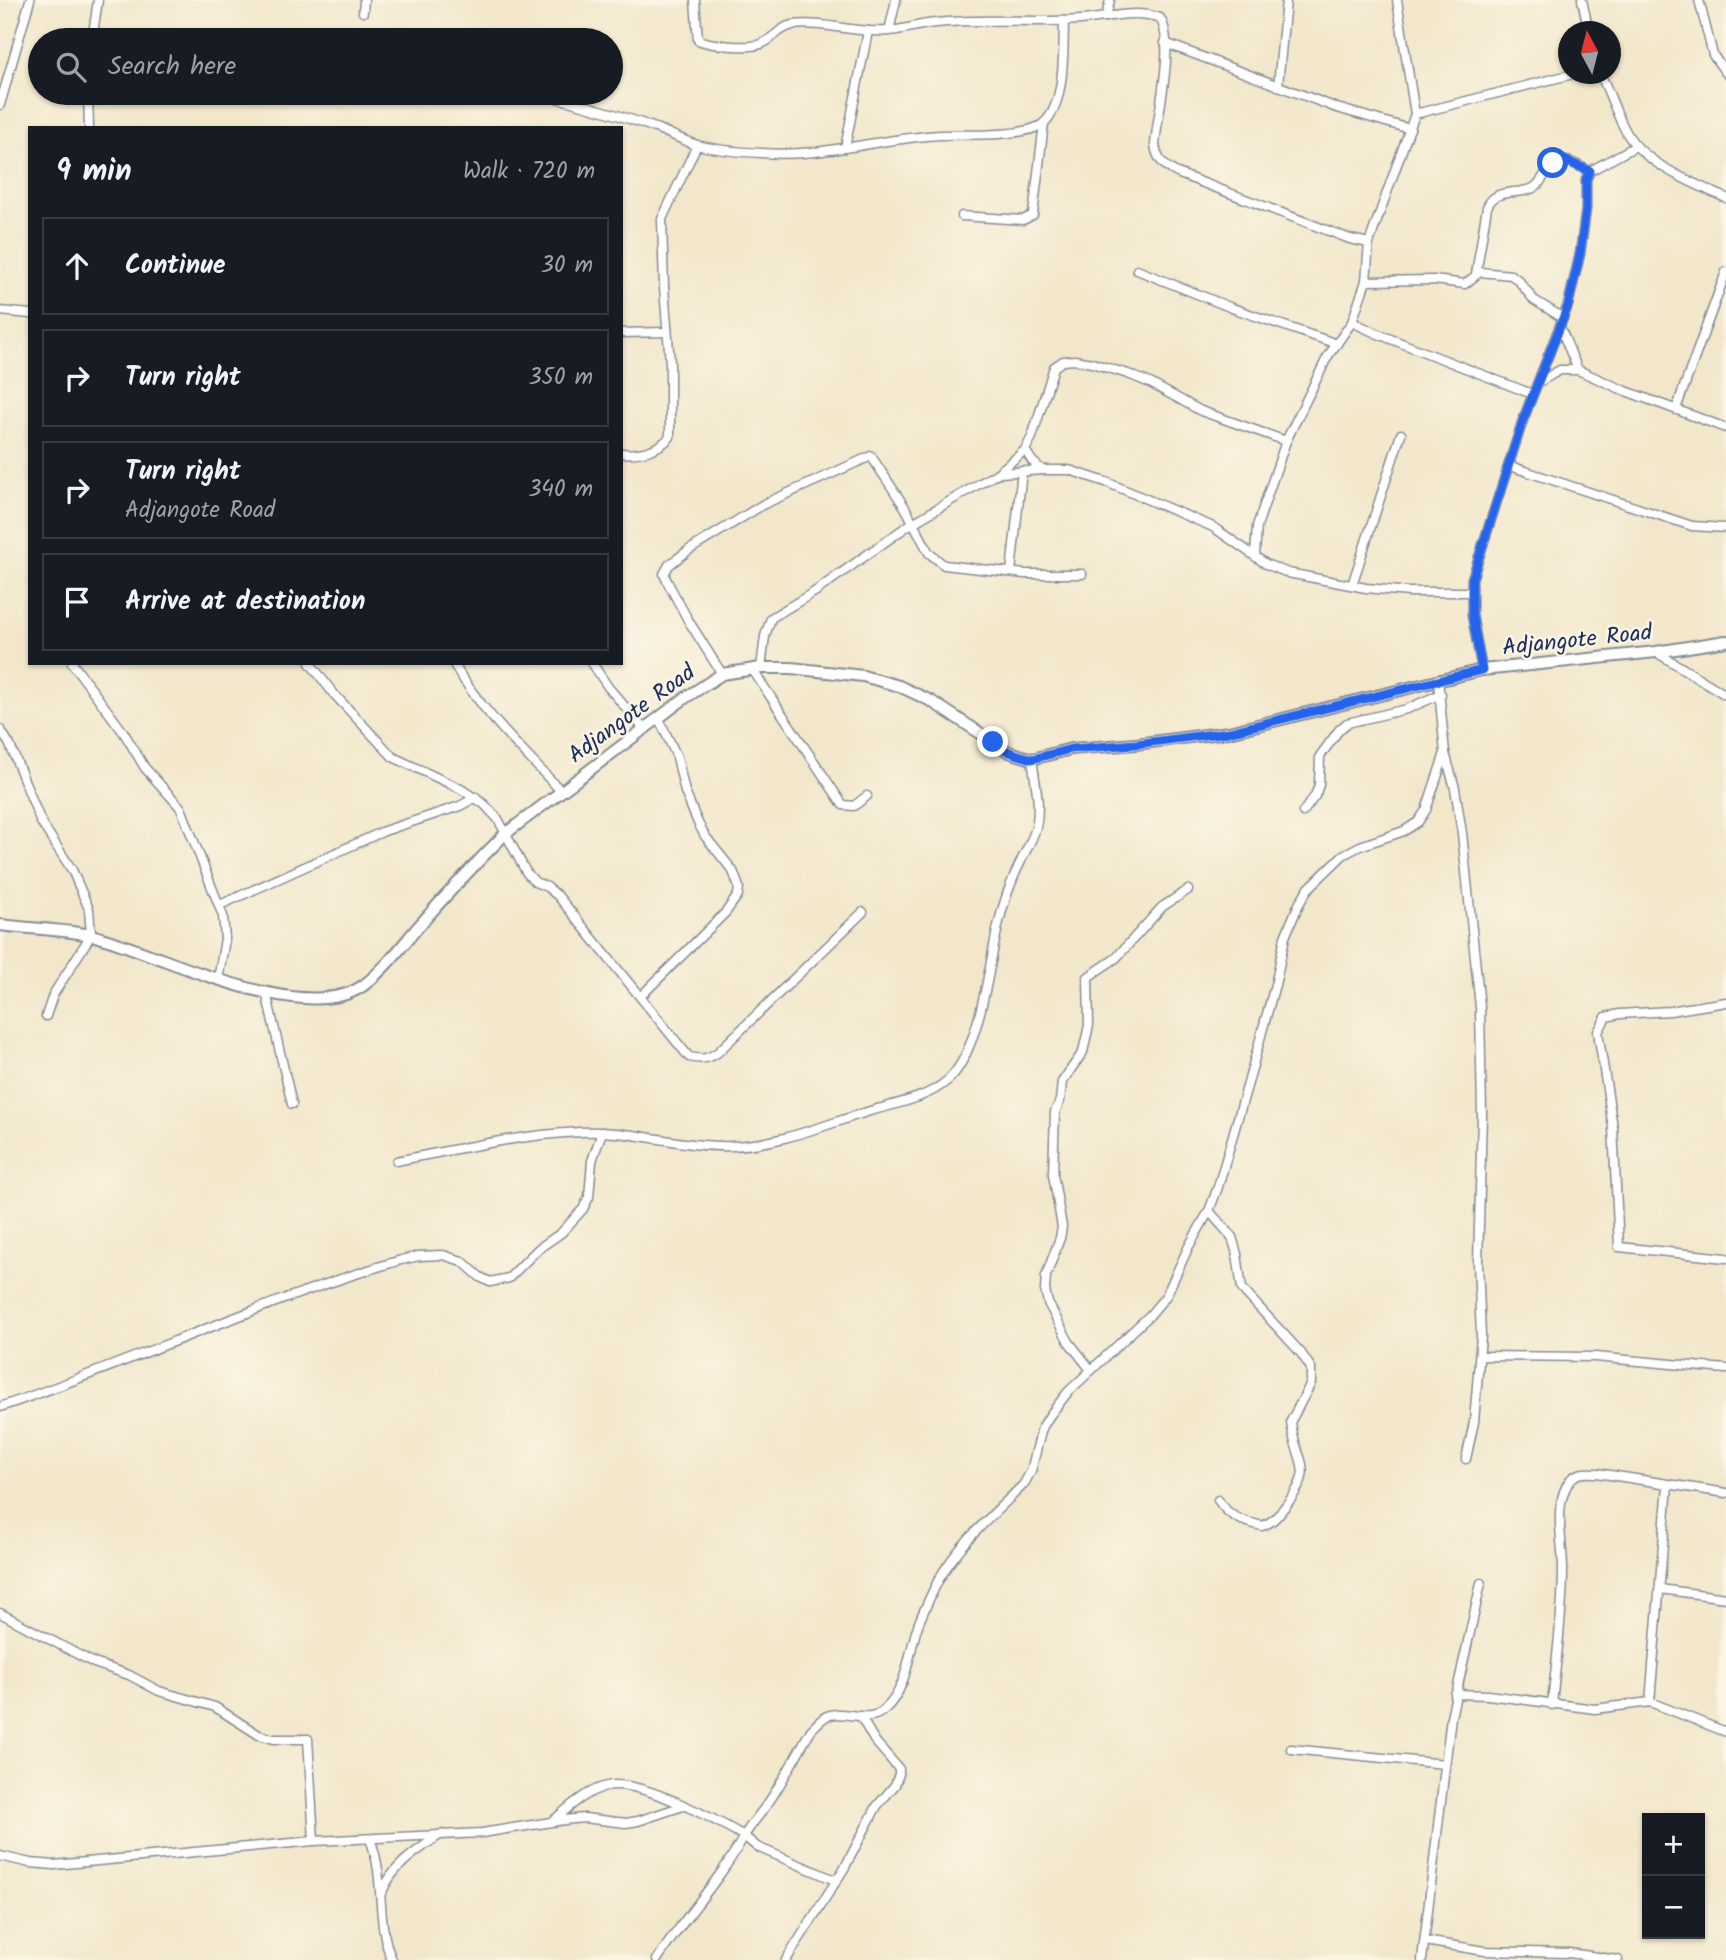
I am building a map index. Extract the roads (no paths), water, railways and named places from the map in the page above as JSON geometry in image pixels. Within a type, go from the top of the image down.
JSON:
[{"type":"street","points":[[0,105],[30,0]]},
{"type":"street","points":[[94,28],[98,0]]},
{"type":"street","points":[[363,12],[364,0]]},
{"type":"street","points":[[695,0],[698,40],[711,45],[762,44],[780,29],[791,25],[826,24],[868,31],[889,31],[936,23],[1064,21],[1144,15],[1160,18],[1165,26],[1165,43],[1155,145],[1161,162],[1177,173],[1350,239],[1369,243]]},
{"type":"street","points":[[889,31],[896,0]]},
{"type":"street","points":[[1106,17],[1111,0]]},
{"type":"street","points":[[1278,86],[1286,0]]},
{"type":"street","points":[[1255,556],[1257,526],[1286,441],[1328,356],[1352,322],[1366,281],[1369,243],[1415,114],[1397,0]]},
{"type":"street","points":[[1582,0],[1587,21]]},
{"type":"street","points":[[1699,0],[1713,55],[1726,73]]},
{"type":"street","points":[[962,216],[1023,220],[1035,211],[1044,123],[1060,89],[1064,21]]},
{"type":"street","points":[[845,148],[868,31]]},
{"type":"street","points":[[1165,43],[1337,108],[1410,129]]},
{"type":"street","points":[[1415,114],[1558,78]]},
{"type":"street","points":[[1605,84],[1628,135],[1636,146],[1658,163],[1726,198]]},
{"type":"street","points":[[88,105],[89,126]]},
{"type":"street","points":[[587,105],[698,145],[761,153],[845,148],[915,136],[1008,134],[1030,130],[1044,123]]},
{"type":"street","points":[[623,453],[650,450],[670,437],[662,219],[698,145]]},
{"type":"street","points":[[1482,670],[1475,642],[1472,579],[1532,394],[1561,323],[1580,254],[1586,209],[1586,179],[1590,171],[1636,146]]},
{"type":"street","points":[[1366,281],[1471,282],[1476,274],[1490,200],[1497,195],[1532,189],[1538,185],[1553,163],[1559,160],[1590,171]]},
{"type":"street","points":[[1137,270],[1337,344]]},
{"type":"street","points":[[1676,409],[1726,272]]},
{"type":"street","points":[[1476,274],[1511,275],[1518,280],[1534,300],[1561,323],[1578,370]]},
{"type":"street","points":[[0,312],[28,314]]},
{"type":"street","points":[[1352,322],[1532,394]]},
{"type":"street","points":[[623,333],[667,332]]},
{"type":"street","points":[[867,796],[854,806],[843,805],[756,669],[771,618],[816,591],[901,531],[996,474],[1025,450],[1038,423],[1048,380],[1054,367],[1063,361],[1075,360],[1128,373],[1201,411],[1286,441]]},
{"type":"street","points":[[1536,383],[1560,370],[1578,370],[1726,428]]},
{"type":"street","points":[[1352,584],[1401,434]]},
{"type":"street","points":[[1025,450],[1031,461],[1042,470]]},
{"type":"street","points":[[722,674],[688,620],[664,574],[669,565],[764,504],[871,456],[906,509],[929,554],[944,565],[1048,575],[1082,574]]},
{"type":"street","points":[[1510,466],[1692,526],[1726,528]]},
{"type":"street","points":[[996,474],[1069,470],[1106,482],[1213,527],[1266,564],[1288,573],[1409,592],[1471,592]]},
{"type":"street","points":[[1011,572],[1022,471]]},
{"type":"street","points":[[901,531],[906,509]]},
{"type":"street","name":"Adjangote Road","points":[[0,925],[91,935],[129,946],[218,980],[266,992],[310,999],[339,996],[362,987],[382,968],[505,834],[685,698],[722,674],[756,669],[863,676],[899,686],[931,701],[1009,752],[1032,759],[1071,749],[1229,732],[1482,670],[1656,652],[1726,641]]},
{"type":"street","points":[[1656,652],[1726,695]]},
{"type":"street","points":[[73,665],[124,733],[145,768],[181,808],[220,905],[225,939],[218,980]]},
{"type":"street","points":[[311,665],[325,684],[393,757],[476,797],[498,820],[526,872],[535,882],[548,887],[558,896],[689,1056],[707,1059],[717,1053],[863,912]]},
{"type":"street","points":[[454,665],[469,691],[505,734],[561,790]]},
{"type":"street","points":[[593,665],[608,687],[645,730]]},
{"type":"street","points":[[1438,679],[1445,752],[1455,788],[1462,833],[1480,1007],[1480,1356],[1474,1422],[1466,1459]]},
{"type":"street","points":[[1303,812],[1315,796],[1319,785],[1320,756],[1347,723],[1407,709],[1441,694]]},
{"type":"street","points":[[641,996],[726,912],[738,895],[739,887],[733,871],[698,823],[685,792],[677,757],[659,719]]},
{"type":"street","points":[[0,729],[10,745],[41,822],[72,870],[89,909],[91,935],[53,996],[46,1016]]},
{"type":"street","points":[[657,1960],[670,1939],[716,1882],[753,1821],[774,1795],[811,1730],[828,1716],[835,1714],[861,1717],[877,1715],[894,1698],[919,1625],[938,1582],[956,1552],[1024,1484],[1031,1471],[1042,1428],[1068,1392],[1150,1315],[1166,1296],[1209,1211],[1218,1187],[1276,981],[1285,937],[1295,912],[1307,890],[1343,855],[1360,846],[1404,831],[1418,822],[1426,810],[1445,752]]},
{"type":"street","points":[[397,1161],[534,1137],[602,1132],[689,1144],[731,1146],[765,1143],[797,1136],[898,1103],[929,1092],[949,1080],[964,1057],[977,1023],[1001,915],[1019,864],[1035,830],[1039,809],[1032,759]]},
{"type":"street","points":[[220,905],[384,831],[460,806],[476,797]]},
{"type":"street","points":[[1091,1370],[1069,1342],[1048,1303],[1045,1290],[1046,1276],[1062,1227],[1053,1174],[1055,1112],[1060,1101],[1062,1082],[1083,1052],[1089,1025],[1088,977],[1122,953],[1162,907],[1188,890]]},
{"type":"street","points":[[266,992],[292,1104]]},
{"type":"street","points":[[1726,1002],[1606,1017],[1598,1032],[1613,1127],[1619,1247],[1726,1258]]},
{"type":"street","points":[[0,1407],[236,1316],[401,1260],[443,1255],[462,1261],[490,1282],[509,1278],[538,1249],[561,1233],[583,1209],[589,1198],[592,1161],[602,1132]]},
{"type":"street","points":[[1209,1211],[1232,1237],[1242,1289],[1301,1353],[1312,1375],[1311,1383],[1291,1420],[1304,1472],[1299,1488],[1275,1518],[1262,1526],[1237,1520],[1226,1512],[1218,1500]]},
{"type":"street","points":[[1480,1356],[1595,1357],[1726,1369]]},
{"type":"street","points":[[1552,1705],[1563,1570],[1560,1518],[1564,1494],[1572,1478],[1581,1473],[1597,1473],[1726,1493]]},
{"type":"street","points":[[1650,1702],[1668,1486]]},
{"type":"street","points":[[1422,1960],[1455,1694],[1481,1583]]},
{"type":"street","points":[[1660,1589],[1726,1598]]},
{"type":"street","points":[[0,1613],[94,1662],[130,1675],[159,1691],[215,1707],[259,1735],[274,1739],[308,1739],[314,1842]]},
{"type":"street","points":[[1455,1694],[1595,1709],[1650,1702],[1726,1732]]},
{"type":"street","points":[[786,1960],[845,1867],[877,1806],[895,1785],[900,1774],[895,1763],[867,1730],[861,1717]]},
{"type":"street","points":[[1291,1749],[1445,1764]]},
{"type":"street","points":[[553,1821],[580,1799],[608,1785],[622,1784],[683,1806],[744,1836],[757,1847],[835,1880]]},
{"type":"street","points":[[0,1856],[54,1865],[314,1842],[482,1833],[584,1818],[626,1823],[683,1806]]},
{"type":"street","points":[[382,1892],[388,1877],[412,1854],[442,1834]]},
{"type":"street","points":[[370,1839],[382,1892],[381,1916],[393,1960]]},
{"type":"street","points":[[1425,1941],[1485,1951],[1569,1953],[1618,1960]]}]
